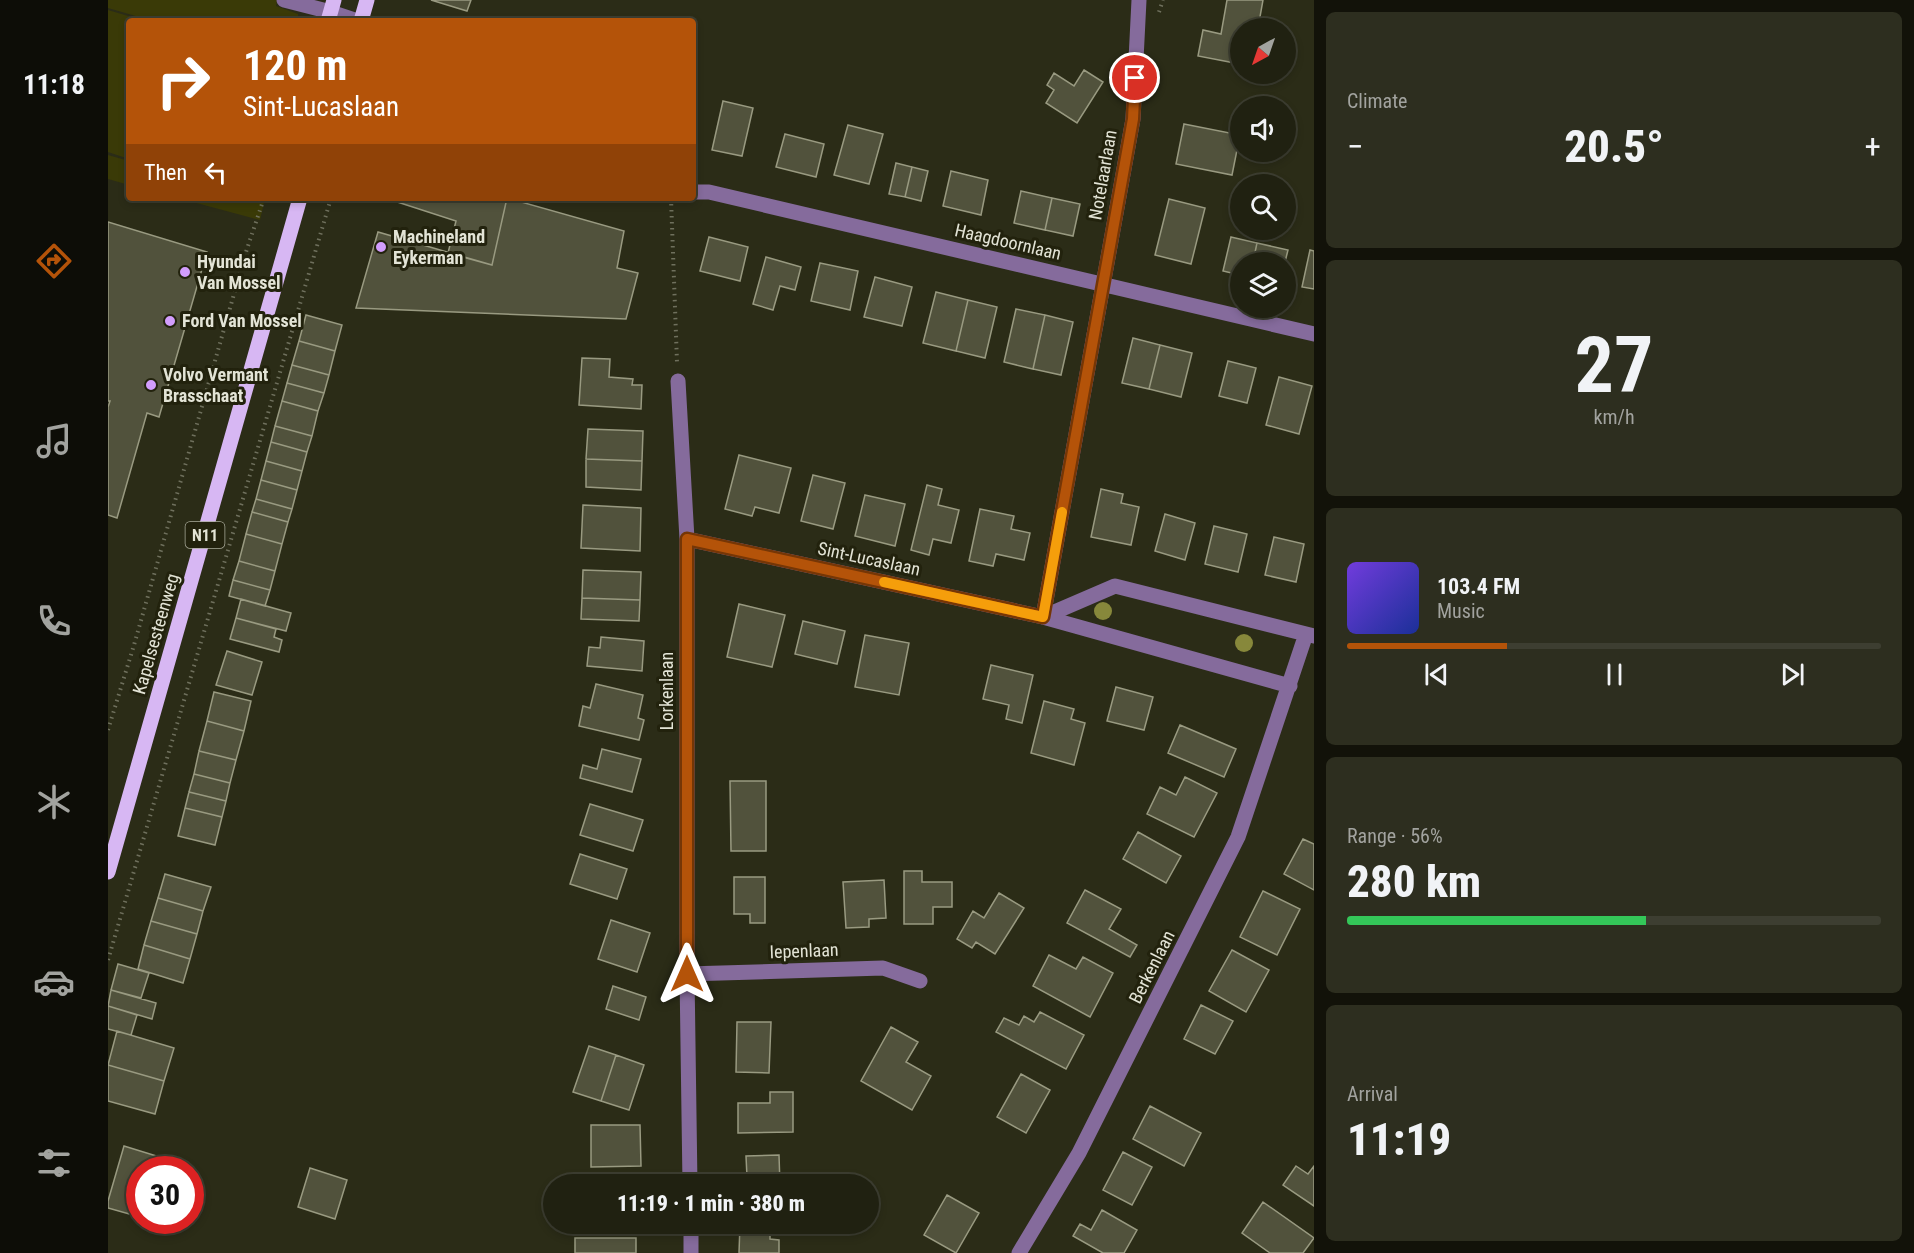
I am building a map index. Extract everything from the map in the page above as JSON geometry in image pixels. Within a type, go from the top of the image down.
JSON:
[{"type":"main road","points":[[360,18],[367,0]]},
{"type":"main road","name":"Kapelsesteenweg","points":[[108,872],[299,201]]},
{"type":"street","name":"Notelaarlaan","points":[[1043,617],[1133,119],[1139,0]]},
{"type":"street","points":[[289,1],[351,18]]},
{"type":"street","name":"Haagdoornlaan","points":[[696,192],[709,192],[1314,334]]},
{"type":"street","name":"Lorkenlaan","points":[[678,381],[687,539],[687,974],[690,1174]]},
{"type":"street","name":"Sint-Lucaslaan","points":[[687,539],[1043,617],[1290,686]]},
{"type":"street","points":[[1043,617],[1115,586],[1310,635],[1290,686]]},
{"type":"street","name":"Berkenlaan","points":[[1019,1253],[1079,1153],[1238,837],[1290,686]]},
{"type":"street","name":"Iepenlaan","points":[[687,974],[883,968],[920,981]]},
{"type":"street","points":[[691,1234],[691,1253]]},
{"type":"path","points":[[108,730],[246,252],[263,201]]},
{"type":"path","points":[[108,960],[330,201]]},
{"type":"path","points":[[671,201],[678,381]]},
{"type":"shaded area","points":[[108,0],[277,0],[276,6],[298,14],[298,18],[143,18],[108,8]]},
{"type":"shaded area","points":[[108,10],[135,18],[126,18],[126,158],[108,152]]},
{"type":"shaded area","points":[[108,155],[126,160],[126,184],[108,179]]},
{"type":"shaded area","points":[[189,201],[264,201],[260,220]]},
{"type":"building","points":[[431,0],[471,0],[467,11]]},
{"type":"building","points":[[1227,0],[1263,0],[1260,18],[1230,18],[1230,62],[1198,56],[1203,30],[1221,34]]},
{"type":"building","points":[[1084,70],[1103,82],[1077,123],[1046,103],[1054,90],[1047,85],[1054,73],[1074,86]]},
{"type":"building","points":[[723,101],[753,108],[742,156],[712,150]]},
{"type":"building","points":[[1184,124],[1230,133],[1230,162],[1235,162],[1232,174],[1176,164]]},
{"type":"building","points":[[848,125],[883,134],[869,184],[834,175]]},
{"type":"building","points":[[785,134],[824,144],[816,177],[776,167]]},
{"type":"building","points":[[896,163],[912,167],[905,197],[889,194]]},
{"type":"building","points":[[912,167],[928,171],[921,201],[905,197]]},
{"type":"building","points":[[951,171],[988,180],[981,215],[943,206]]},
{"type":"building","points":[[1021,191],[1052,198],[1045,230],[1014,223]]},
{"type":"building","points":[[1052,198],[1080,204],[1073,236],[1045,230]]},
{"type":"building","points":[[1169,199],[1205,208],[1191,264],[1155,255]]},
{"type":"building","points":[[394,201],[506,201],[492,265],[448,253],[456,221]]},
{"type":"building","points":[[506,201],[518,201],[624,231],[617,268],[638,273],[626,319],[356,308],[378,232],[492,265]]},
{"type":"building","points":[[108,222],[207,252],[159,417],[147,413],[117,518],[108,515],[108,407],[110,401],[108,401]]},
{"type":"building","points":[[709,237],[748,247],[740,281],[700,271]]},
{"type":"building","points":[[1230,240],[1257,243],[1255,252],[1230,252],[1230,273],[1223,271]]},
{"type":"building","points":[[1257,243],[1288,250],[1288,252],[1255,252]]},
{"type":"building","points":[[1310,250],[1314,251],[1314,289],[1302,287]]},
{"type":"building","points":[[766,257],[801,267],[795,290],[780,286],[773,310],[753,304]]},
{"type":"building","points":[[820,263],[858,271],[850,310],[811,301]]},
{"type":"building","points":[[875,277],[912,287],[902,326],[864,317]]},
{"type":"building","points":[[936,292],[968,300],[956,351],[923,343]]},
{"type":"building","points":[[968,300],[997,307],[985,358],[956,351]]},
{"type":"building","points":[[1016,309],[1045,315],[1033,369],[1004,362]]},
{"type":"building","points":[[306,315],[342,325],[335,351],[299,341]]},
{"type":"building","points":[[1045,315],[1073,322],[1061,375],[1033,369]]},
{"type":"building","points":[[1133,338],[1160,345],[1149,389],[1122,383]]},
{"type":"building","points":[[299,341],[335,351],[329,375],[292,365]]},
{"type":"building","points":[[1160,345],[1192,353],[1181,397],[1149,389]]},
{"type":"building","points":[[582,358],[610,359],[609,377],[633,379],[632,385],[642,385],[641,409],[579,405]]},
{"type":"building","points":[[1228,361],[1256,368],[1247,403],[1219,396]]},
{"type":"building","points":[[292,365],[329,375],[324,393],[287,383]]},
{"type":"building","points":[[1279,377],[1312,386],[1299,434],[1266,425]]},
{"type":"building","points":[[287,383],[324,393],[318,411],[282,401]]},
{"type":"building","points":[[282,401],[318,411],[312,436],[275,426]]},
{"type":"building","points":[[275,426],[312,436],[307,452],[271,442]]},
{"type":"building","points":[[588,429],[643,431],[642,461],[586,459]]},
{"type":"building","points":[[271,442],[307,452],[302,471],[266,461]]},
{"type":"building","points":[[739,455],[791,468],[779,513],[755,507],[752,516],[725,509]]},
{"type":"building","points":[[586,459],[642,461],[641,490],[586,487]]},
{"type":"building","points":[[266,461],[302,471],[297,490],[261,480]]},
{"type":"building","points":[[813,475],[845,483],[833,529],[801,521]]},
{"type":"building","points":[[261,480],[297,490],[292,509],[256,499]]},
{"type":"building","points":[[927,485],[942,489],[938,505],[959,510],[951,543],[933,539],[929,555],[911,550]]},
{"type":"building","points":[[1101,489],[1123,494],[1121,503],[1139,507],[1131,545],[1091,537]]},
{"type":"building","points":[[865,495],[905,504],[895,546],[855,536]]},
{"type":"building","points":[[256,499],[292,509],[288,522],[252,512]]},
{"type":"building","points":[[583,505],[641,508],[640,551],[581,548]]},
{"type":"building","points":[[980,509],[1014,516],[1011,529],[1030,533],[1024,560],[996,554],[993,566],[969,561]]},
{"type":"building","points":[[252,512],[288,522],[282,544],[246,534]]},
{"type":"building","points":[[1165,514],[1195,523],[1185,560],[1155,551]]},
{"type":"building","points":[[1214,526],[1247,534],[1238,572],[1205,564]]},
{"type":"building","points":[[246,534],[282,544],[275,571],[239,561]]},
{"type":"building","points":[[1274,537],[1304,544],[1296,582],[1265,575]]},
{"type":"building","points":[[239,561],[275,571],[270,590],[233,580]]},
{"type":"building","points":[[583,570],[641,572],[640,600],[582,598]]},
{"type":"building","points":[[233,580],[270,590],[265,606],[229,596]]},
{"type":"building","points":[[582,598],[640,600],[639,621],[581,619]]},
{"type":"building","points":[[241,599],[291,613],[286,631],[236,618]]},
{"type":"building","points":[[739,604],[785,615],[772,667],[727,657]]},
{"type":"building","points":[[236,618],[276,629],[274,637],[282,640],[279,652],[230,639]]},
{"type":"building","points":[[803,621],[845,631],[837,664],[795,654]]},
{"type":"building","points":[[865,635],[909,643],[899,695],[855,687]]},
{"type":"building","points":[[601,637],[644,641],[642,671],[587,666],[589,647],[600,648]]},
{"type":"building","points":[[227,651],[262,662],[252,695],[216,685]]},
{"type":"building","points":[[991,665],[1033,675],[1022,723],[1006,719],[1009,705],[983,699]]},
{"type":"building","points":[[596,684],[643,695],[638,718],[644,720],[639,740],[579,726],[583,706],[590,708]]},
{"type":"building","points":[[1116,687],[1153,697],[1144,730],[1107,721]]},
{"type":"building","points":[[214,692],[251,701],[244,731],[207,721]]},
{"type":"building","points":[[1044,701],[1074,709],[1071,719],[1085,723],[1074,765],[1031,753]]},
{"type":"building","points":[[207,721],[244,731],[236,760],[199,751]]},
{"type":"building","points":[[1180,725],[1236,749],[1224,777],[1168,753]]},
{"type":"building","points":[[602,749],[641,759],[632,792],[580,778],[583,765],[597,769]]},
{"type":"building","points":[[199,751],[236,760],[230,783],[194,774]]},
{"type":"building","points":[[194,774],[230,783],[226,801],[189,792]]},
{"type":"building","points":[[1185,777],[1217,793],[1194,837],[1147,814],[1160,787],[1176,795]]},
{"type":"building","points":[[730,781],[766,781],[766,851],[731,851]]},
{"type":"building","points":[[189,792],[226,801],[222,817],[185,808]]},
{"type":"building","points":[[590,804],[643,820],[633,851],[580,835]]},
{"type":"building","points":[[185,808],[222,817],[215,845],[178,836]]},
{"type":"building","points":[[1138,832],[1181,856],[1166,883],[1123,859]]},
{"type":"building","points":[[1303,839],[1314,844],[1314,890],[1284,874]]},
{"type":"building","points":[[580,854],[627,869],[617,899],[570,884]]},
{"type":"building","points":[[904,871],[922,871],[922,882],[952,882],[952,907],[933,907],[933,924],[904,924]]},
{"type":"building","points":[[165,874],[211,887],[203,911],[158,898]]},
{"type":"building","points":[[734,877],[765,877],[765,923],[750,923],[750,914],[734,914]]},
{"type":"building","points":[[884,880],[886,918],[869,919],[869,927],[846,928],[843,882]]},
{"type":"building","points":[[1085,890],[1121,909],[1109,929],[1137,945],[1130,957],[1067,923]]},
{"type":"building","points":[[1263,891],[1300,909],[1277,955],[1240,937]]},
{"type":"building","points":[[999,893],[1024,908],[995,954],[976,942],[972,948],[957,939],[973,911],[984,918]]},
{"type":"building","points":[[158,898],[203,911],[197,934],[151,921]]},
{"type":"building","points":[[611,920],[650,933],[637,972],[598,959]]},
{"type":"building","points":[[151,921],[197,934],[190,959],[144,945]]},
{"type":"building","points":[[144,945],[190,959],[183,983],[138,969]]},
{"type":"building","points":[[1232,950],[1269,970],[1246,1012],[1209,991]]},
{"type":"building","points":[[1049,955],[1076,969],[1083,957],[1113,973],[1090,1017],[1033,986]]},
{"type":"building","points":[[118,964],[149,973],[141,998],[111,990]]},
{"type":"building","points":[[613,986],[646,997],[639,1020],[606,1009]]},
{"type":"building","points":[[111,990],[156,1003],[152,1019],[108,1006]]},
{"type":"building","points":[[1201,1005],[1233,1021],[1215,1054],[1184,1039]]},
{"type":"building","points":[[108,1006],[137,1015],[131,1035],[108,1029]]},
{"type":"building","points":[[1040,1012],[1084,1035],[1066,1069],[996,1032],[1004,1018],[1019,1025],[1024,1016],[1034,1022]]},
{"type":"building","points":[[737,1022],[771,1022],[769,1073],[736,1072]]},
{"type":"building","points":[[891,1027],[918,1042],[906,1062],[931,1076],[912,1110],[861,1081]]},
{"type":"building","points":[[117,1031],[174,1048],[164,1081],[108,1065]]},
{"type":"building","points":[[589,1046],[616,1055],[601,1101],[573,1092]]},
{"type":"building","points":[[616,1055],[644,1065],[629,1110],[601,1101]]},
{"type":"building","points":[[108,1065],[164,1081],[155,1114],[108,1101]]},
{"type":"building","points":[[1021,1074],[1050,1090],[1026,1133],[997,1117]]},
{"type":"building","points":[[770,1092],[793,1092],[793,1132],[738,1133],[738,1103],[770,1103]]},
{"type":"building","points":[[1150,1106],[1201,1133],[1184,1166],[1133,1139]]},
{"type":"building","points":[[591,1125],[640,1125],[641,1166],[591,1167]]},
{"type":"building","points":[[124,1146],[156,1156],[126,1156],[126,1213],[108,1208]]},
{"type":"building","points":[[1123,1152],[1152,1167],[1132,1205],[1103,1190]]},
{"type":"building","points":[[779,1155],[780,1174],[747,1174],[746,1156]]},
{"type":"building","points":[[1296,1166],[1308,1174],[1314,1166],[1314,1206],[1283,1185]]},
{"type":"building","points":[[310,1168],[347,1180],[335,1219],[298,1207]]},
{"type":"building","points":[[947,1195],[979,1213],[956,1253],[924,1235]]},
{"type":"building","points":[[1263,1202],[1314,1238],[1303,1253],[1270,1253],[1242,1233]]},
{"type":"building","points":[[1102,1210],[1137,1230],[1124,1253],[1103,1253],[1073,1236],[1080,1224],[1091,1230]]},
{"type":"building","points":[[740,1234],[770,1234],[770,1239],[779,1240],[779,1253],[739,1253]]},
{"type":"building","points":[[575,1238],[636,1238],[636,1253],[575,1253]]},
{"type":"slow traffic","points":[[884,582],[1043,617],[1062,512]]},
{"type":"place","name":"Machineland Eykerman","points":[[381,247]]},
{"type":"place","name":"Hyundai Van Mossel","points":[[185,272]]},
{"type":"place","name":"Ford Van Mossel","points":[[170,321]]},
{"type":"place","name":"Volvo Vermant Brasschaat","points":[[151,385]]},
{"type":"route","points":[[687,974],[687,539],[1043,617],[1133,119],[1135,78]]}]
